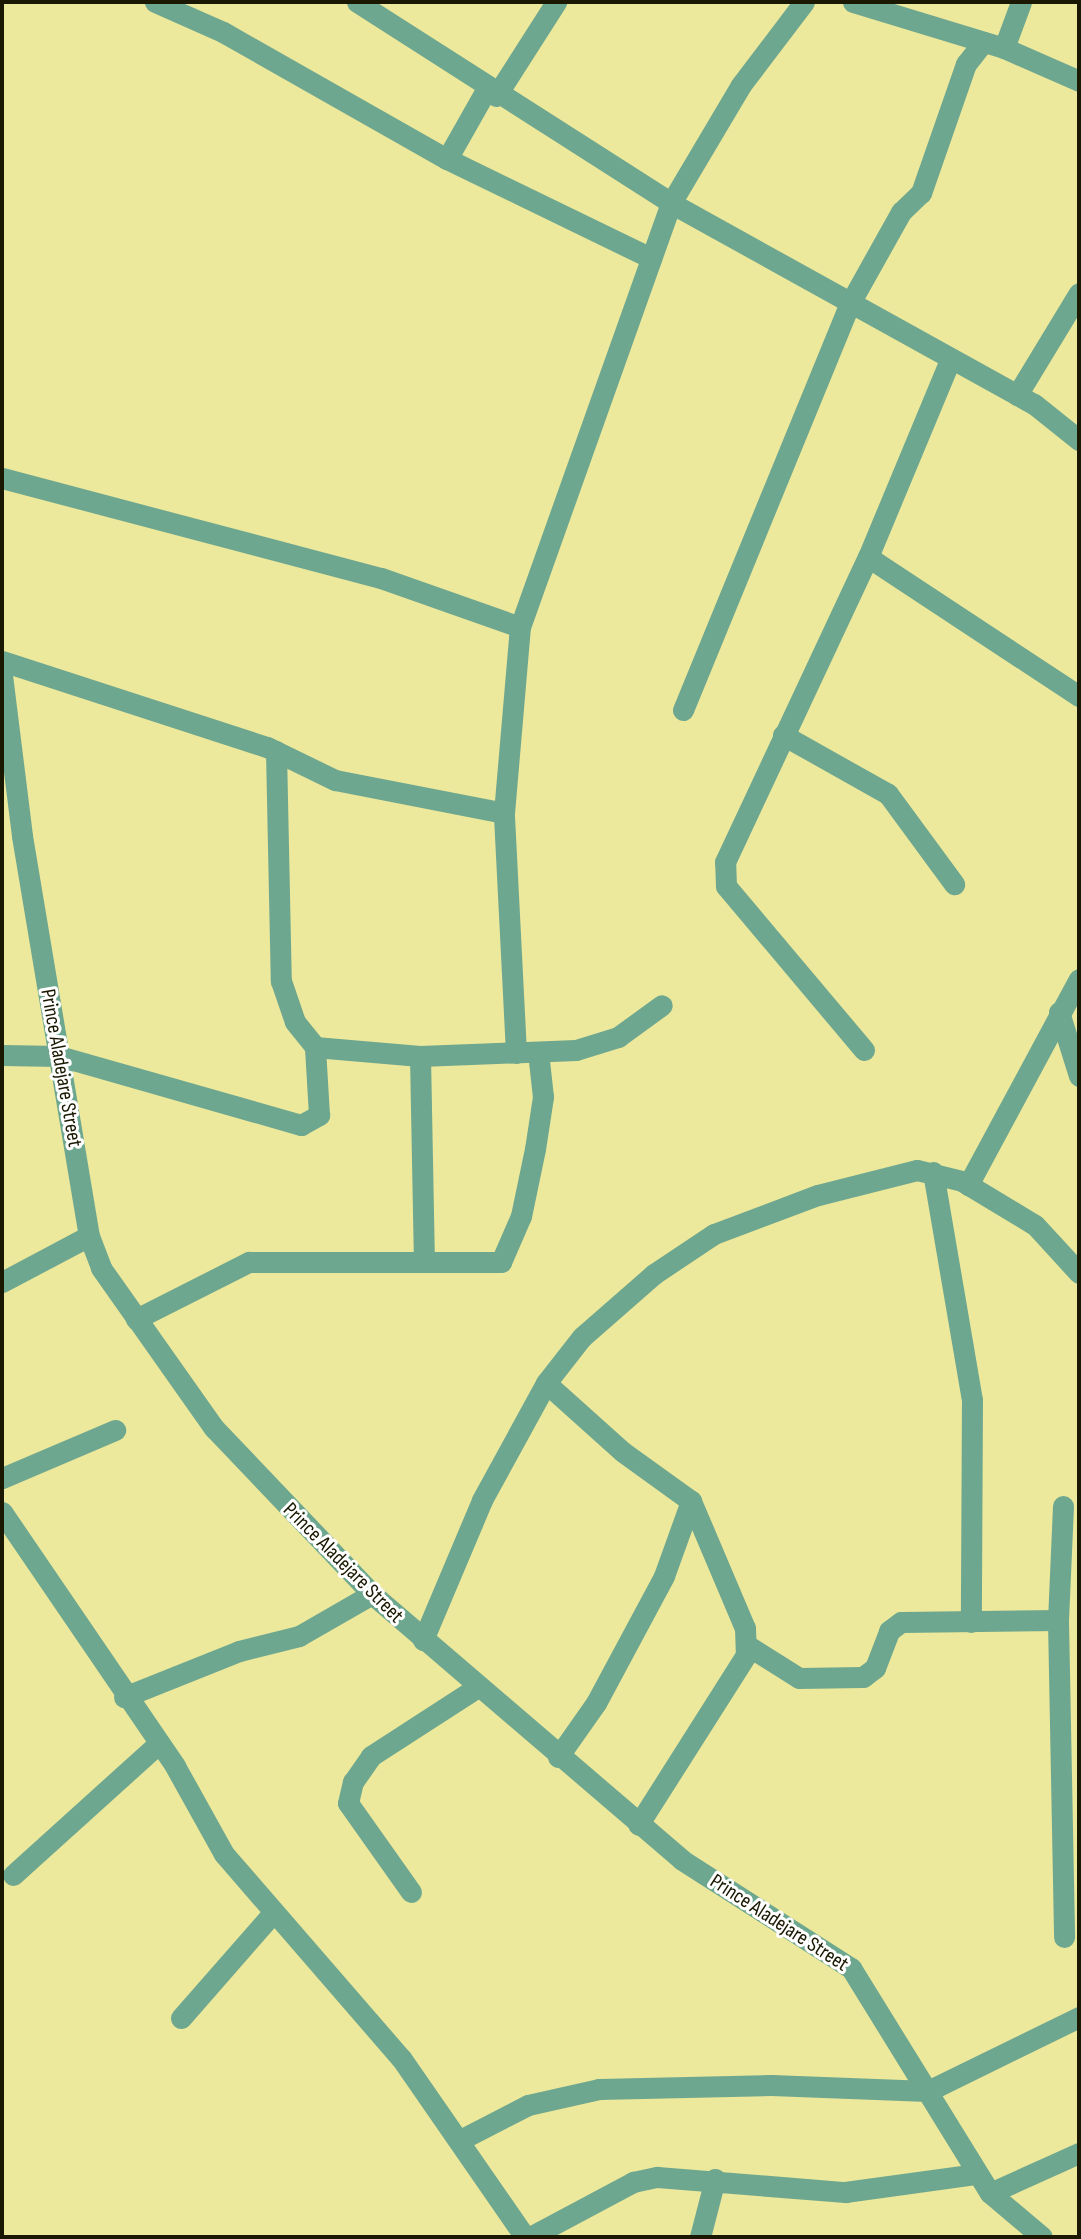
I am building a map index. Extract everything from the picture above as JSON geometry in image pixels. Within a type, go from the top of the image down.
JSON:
[{"type":"street","points":[[155,2],[223,32],[447,159],[651,258]]},
{"type":"street","points":[[357,2],[491,93],[671,203],[849,305],[1017,395],[1079,440]]},
{"type":"street","points":[[447,159],[556,2]]},
{"type":"street","points":[[516,1053],[505,813],[520,627],[671,203],[741,85],[804,2]]},
{"type":"street","points":[[853,2],[1004,48],[1079,81]]},
{"type":"street","points":[[1004,48],[1021,2]]},
{"type":"street","points":[[682,710],[849,305],[901,212],[921,193],[966,64],[983,42]]},
{"type":"street","points":[[1017,395],[1079,293]]},
{"type":"street","points":[[864,1050],[726,886],[729,841],[756,803],[783,735],[868,557],[950,360]]},
{"type":"street","points":[[2,478],[380,578],[520,627]]},
{"type":"street","points":[[868,557],[1079,696]]},
{"type":"street","points":[[2,660],[276,751],[335,780],[505,813]]},
{"type":"street","name":"Prince Aladejare Street","points":[[2,675],[12,837],[58,1056],[89,1236],[101,1268],[214,1428],[372,1594],[476,1688],[638,1825],[851,1968],[990,2193],[1042,2237]]},
{"type":"street","points":[[783,735],[888,794],[954,884]]},
{"type":"street","points":[[2,1055],[58,1056],[301,1125],[319,1115],[315,1047],[295,1021],[281,981],[276,751]]},
{"type":"street","points":[[968,1185],[1079,979]]},
{"type":"street","points":[[315,1047],[420,1056],[576,1050],[618,1037],[662,1005]]},
{"type":"street","points":[[1059,1012],[1079,1076]]},
{"type":"street","points":[[136,1319],[248,1262],[424,1258],[493,1265],[507,1256],[543,1097],[538,1052]]},
{"type":"street","points":[[420,1056],[424,1258]]},
{"type":"street","points":[[423,1640],[482,1500],[546,1383],[582,1337],[654,1274],[714,1234],[818,1195],[917,1170],[933,1172],[968,1185],[1035,1225],[1079,1273]]},
{"type":"street","points":[[933,1172],[972,1399],[971,1622]]},
{"type":"street","points":[[2,1282],[89,1236]]},
{"type":"street","points":[[546,1383],[623,1452],[691,1501],[703,1518],[748,1646],[799,1678],[863,1676],[875,1668],[889,1630],[901,1622],[1058,1620]]},
{"type":"street","points":[[2,1478],[115,1430]]},
{"type":"street","points":[[558,1756],[596,1703],[664,1576],[691,1501]]},
{"type":"street","points":[[1063,1506],[1058,1620],[1070,1758],[1064,1937]]},
{"type":"street","points":[[3,1518],[124,1697],[159,1743],[224,1854],[462,2139],[527,2237],[633,2182],[715,2179],[845,2192],[977,2174]]},
{"type":"street","points":[[124,1697],[239,1651],[299,1636],[372,1594]]},
{"type":"street","points":[[638,1825],[748,1646]]},
{"type":"street","points":[[411,1892],[348,1803],[352,1782],[370,1756],[476,1688]]},
{"type":"street","points":[[13,1875],[159,1743]]},
{"type":"street","points":[[181,2018],[273,1913]]},
{"type":"street","points":[[462,2139],[528,2105],[600,2089],[771,2085],[928,2091],[1079,2017]]},
{"type":"street","points":[[990,2193],[1079,2153]]},
{"type":"street","points":[[700,2237],[715,2179]]}]
